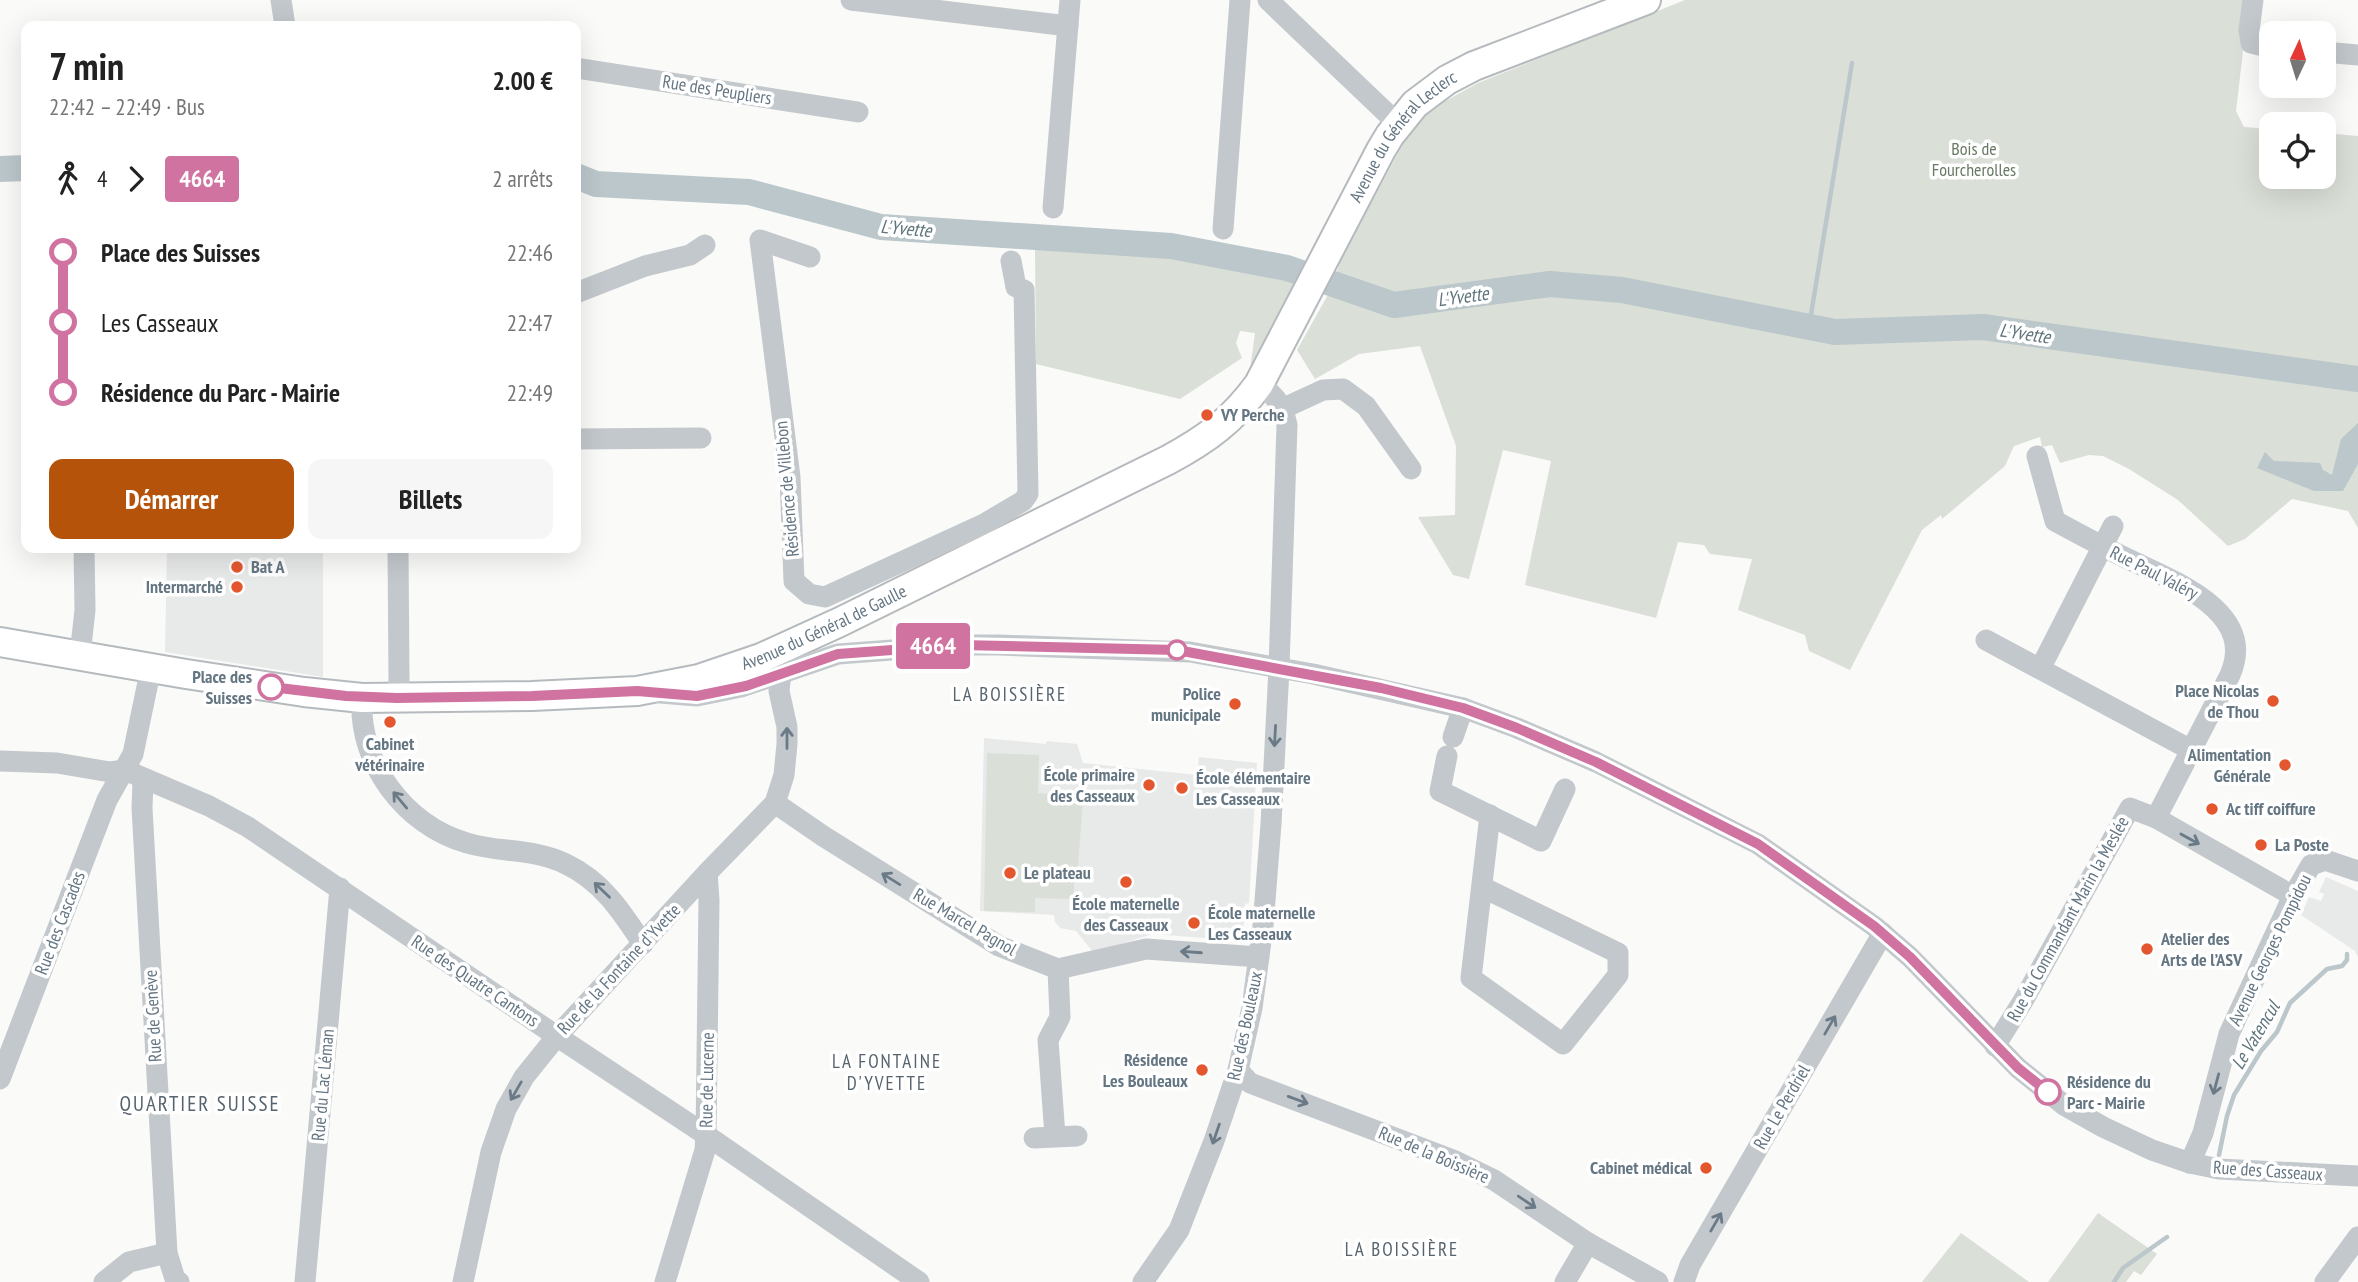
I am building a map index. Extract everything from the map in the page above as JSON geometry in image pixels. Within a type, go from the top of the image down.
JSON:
[{"type":"main road","name":"Avenue du Général Leclerc","points":[[1259,384],[1381,150],[1398,124],[1432,89],[1474,66],[1646,0]]},
{"type":"main road","name":"Avenue du Général de Gaulle","points":[[0,642],[304,692],[362,698],[532,696],[637,691],[699,679],[816,647],[840,622],[989,535],[1197,445],[1242,407],[1259,384]]},
{"type":"street","points":[[281,0],[284,21]]},
{"type":"street","points":[[851,0],[1068,26]]},
{"type":"street","points":[[1053,208],[1070,0]]},
{"type":"street","points":[[1223,229],[1240,0]]},
{"type":"street","points":[[1268,0],[1398,124]]},
{"type":"street","points":[[2253,0],[2249,30],[2251,43],[2259,45]]},
{"type":"street","points":[[2336,53],[2358,55]]},
{"type":"street","name":"Rue des Peupliers","points":[[581,69],[858,112]]},
{"type":"street","name":"Résidence de Villebon","points":[[810,257],[760,240],[790,477],[794,581],[809,594],[825,597],[989,535],[1028,494],[1024,289],[1016,286],[1011,261]]},
{"type":"street","points":[[581,291],[645,266],[690,255],[705,244]]},
{"type":"street","points":[[1259,384],[1272,394],[1283,408],[1323,390],[1343,388],[1366,407],[1411,470]]},
{"type":"street","name":"Rue des Bouleaux","points":[[1143,1282],[1179,1230],[1238,1070],[1252,1008],[1270,837],[1279,668],[1287,425],[1283,408]]},
{"type":"street","points":[[581,439],[701,438]]},
{"type":"street","name":"Rue Paul Valéry","points":[[2037,456],[2055,521],[2195,593],[2217,609],[2226,622],[2236,647],[2236,661],[2156,818]]},
{"type":"street","points":[[2039,669],[2113,526]]},
{"type":"street","points":[[80,655],[85,610],[84,553]]},
{"type":"street","points":[[397,698],[400,680],[398,553]]},
{"type":"street","points":[[840,622],[856,653]]},
{"type":"street","points":[[1986,640],[2191,750]]},
{"type":"street","name":"Rue des Casseaux","points":[[637,691],[697,696],[746,686],[780,673],[816,647],[856,653],[960,645],[1166,649],[1367,685],[1463,708],[1596,762],[1758,844],[1818,884],[1883,933],[1910,957],[2018,1068],[2064,1105],[2145,1147],[2190,1163],[2219,1169],[2358,1176]]},
{"type":"street","points":[[134,774],[133,754],[151,668]]},
{"type":"street","name":"Rue de la Fontaine d’Yvette","points":[[463,1282],[491,1152],[506,1109],[524,1077],[557,1036],[775,803],[784,775],[787,744],[787,727],[779,691],[780,673]]},
{"type":"street","points":[[362,698],[364,738],[372,759],[399,801],[413,815],[434,829],[466,843],[529,852],[569,865],[594,881],[617,904],[643,944]]},
{"type":"street","points":[[1463,708],[1450,747],[1440,791],[1541,841],[1565,789]]},
{"type":"street","name":"Rue des Quatre Cantons","points":[[0,761],[57,763],[134,774],[209,806],[248,827],[706,1135],[889,1273],[919,1282]]},
{"type":"street","name":"Rue des Cascades","points":[[0,1079],[107,800],[134,774]]},
{"type":"street","name":"Rue de Genève","points":[[134,774],[142,822],[167,1253],[175,1279],[179,1282]]},
{"type":"street","name":"Rue Marcel Pagnol","points":[[775,803],[822,836],[999,946],[1058,969]]},
{"type":"street","name":"Rue du Commandant Marin la Meslée","points":[[1995,1046],[2023,1001],[2130,808],[2156,818],[2293,896]]},
{"type":"street","points":[[1482,887],[1618,953],[1618,975],[1563,1044],[1471,978],[1490,815]]},
{"type":"street","name":"Avenue Georges Pompidou","points":[[2190,1163],[2203,1133],[2229,1034],[2293,896],[2311,865],[2325,860],[2358,871]]},
{"type":"street","name":"Rue de Lucerne","points":[[666,1282],[705,1150],[709,900],[707,873]]},
{"type":"street","name":"Rue du Lac Léman","points":[[305,1282],[340,888]]},
{"type":"street","name":"Rue Le Perdriel","points":[[1684,1282],[1690,1265],[1883,933]]},
{"type":"street","points":[[1055,1136],[1048,1040],[1060,1017],[1058,969],[1146,949],[1259,957]]},
{"type":"street","name":"Rue de la Boissière","points":[[1238,1070],[1250,1083],[1464,1165],[1494,1180],[1588,1243],[1658,1282]]},
{"type":"street","points":[[1034,1138],[1077,1136]]},
{"type":"street","points":[[2325,1282],[2358,1237]]},
{"type":"street","points":[[1564,1282],[1588,1243]]},
{"type":"street","points":[[104,1282],[129,1262],[167,1253]]},
{"type":"shaded area","points":[[2358,423],[2358,464],[2343,491],[2314,491],[2257,468],[2265,452],[2274,461],[2320,463],[2323,470],[2332,475],[2341,439]]},
{"type":"shaded area","points":[[167,553],[323,553],[323,677],[165,652]]},
{"type":"shaded area","points":[[984,738],[1077,744],[1083,763],[1197,775],[1199,757],[1257,763],[1249,903],[1245,904],[1243,941],[1152,934],[1094,953],[1076,931],[1060,928],[1054,915],[980,911]]},
{"type":"shaded area","points":[[2326,877],[2358,891],[2358,957],[2355,951],[2301,915],[2309,897],[2321,901],[2324,894],[2319,892]]},
{"type":"green space","name":"Bois de Fourcherolles","points":[[1685,0],[2249,0],[2236,111],[2244,127],[2259,128],[2259,189],[2336,189],[2336,134],[2358,136],[2358,528],[2348,511],[2292,499],[2245,539],[2228,546],[2178,500],[2129,469],[2103,456],[2089,455],[2060,463],[2052,445],[2042,447],[2040,437],[2014,446],[2005,466],[1942,519],[1941,515],[1922,530],[1850,670],[1809,651],[1805,635],[1738,610],[1752,559],[1710,554],[1704,545],[1678,542],[1656,618],[1525,585],[1551,461],[1503,450],[1469,579],[1453,575],[1418,517],[1455,515],[1456,446],[1420,346],[1359,354],[1315,379],[1297,350],[1330,291],[1342,257],[1410,131],[1423,116],[1440,104],[1478,83]]},
{"type":"green space","points":[[1035,249],[1169,256],[1265,267],[1305,280],[1249,377],[1255,333],[1240,331],[1236,343],[1242,358],[1180,399],[1036,364]]},
{"type":"green space","points":[[987,753],[1039,755],[1038,793],[1083,798],[1078,866],[1085,867],[1085,879],[1074,880],[1074,899],[1035,898],[1035,912],[984,911]]},
{"type":"green space","points":[[2098,1213],[2157,1254],[2141,1275],[2134,1271],[2126,1282],[2048,1282]]},
{"type":"green space","points":[[1961,1233],[2029,1282],[1922,1282]]},
{"type":"waterway","points":[[1809,327],[1852,63]]},
{"type":"waterway","name":"L'Yvette","points":[[0,169],[21,168]]},
{"type":"waterway","name":"L'Yvette","points":[[581,178],[596,184],[749,192],[881,227],[1171,246],[1287,268],[1394,305],[1550,284],[1622,290],[1835,332],[1983,327],[2358,379]]},
{"type":"waterway","name":"Le Vatencul","points":[[2219,1155],[2234,1095],[2261,1051],[2277,1032],[2290,1003],[2327,969],[2342,966],[2347,960],[2347,954]]},
{"type":"waterway","points":[[2114,1282],[2123,1268],[2167,1237]]},
{"type":"bus line","name":"4664","points":[[271,687],[362,698],[532,696],[637,691],[697,696],[746,686],[838,654],[960,645],[1177,650],[1381,688],[1463,708],[1517,728],[1596,762],[1758,844],[1874,926],[1910,957],[2018,1068],[2048,1092]]},
{"type":"place","name":"VY Perche","points":[[1207,415]]},
{"type":"place","name":"Bat A","points":[[237,567]]},
{"type":"place","name":"Intermarché","points":[[237,587]]},
{"type":"place","name":"Place des Suisses","points":[[271,687]]},
{"type":"place","name":"Place Nicolas de Thou","points":[[2273,701]]},
{"type":"place","name":"Police municipale","points":[[1235,704]]},
{"type":"place","name":"Cabinet vétérinaire","points":[[390,722]]},
{"type":"place","name":"Alimentation Générale","points":[[2285,765]]},
{"type":"place","name":"École primaire des Casseaux","points":[[1149,785]]},
{"type":"place","name":"École élémentaire Les Casseaux","points":[[1182,788]]},
{"type":"place","name":"Ac tiff coiffure","points":[[2212,809]]},
{"type":"place","name":"La Poste","points":[[2261,845]]},
{"type":"place","name":"Le plateau","points":[[1010,873]]},
{"type":"place","name":"École maternelle des Casseaux","points":[[1126,882]]},
{"type":"place","name":"École maternelle Les Casseaux","points":[[1194,923]]},
{"type":"place","name":"Atelier des Arts de l’ASV","points":[[2147,949]]},
{"type":"place","name":"Résidence Les Bouleaux","points":[[1202,1070]]},
{"type":"place","name":"Résidence du Parc - Mairie","points":[[2048,1092]]},
{"type":"place","name":"Cabinet médical","points":[[1706,1168]]},
{"type":"district","name":"LA BOISSIÈRE","points":[[1010,694]]},
{"type":"district","name":"LA FONTAINE D'YVETTE","points":[[887,1072]]},
{"type":"district","name":"QUARTIER SUISSE","points":[[200,1104]]},
{"type":"district","name":"LA BOISSIÈRE","points":[[1402,1249]]}]
